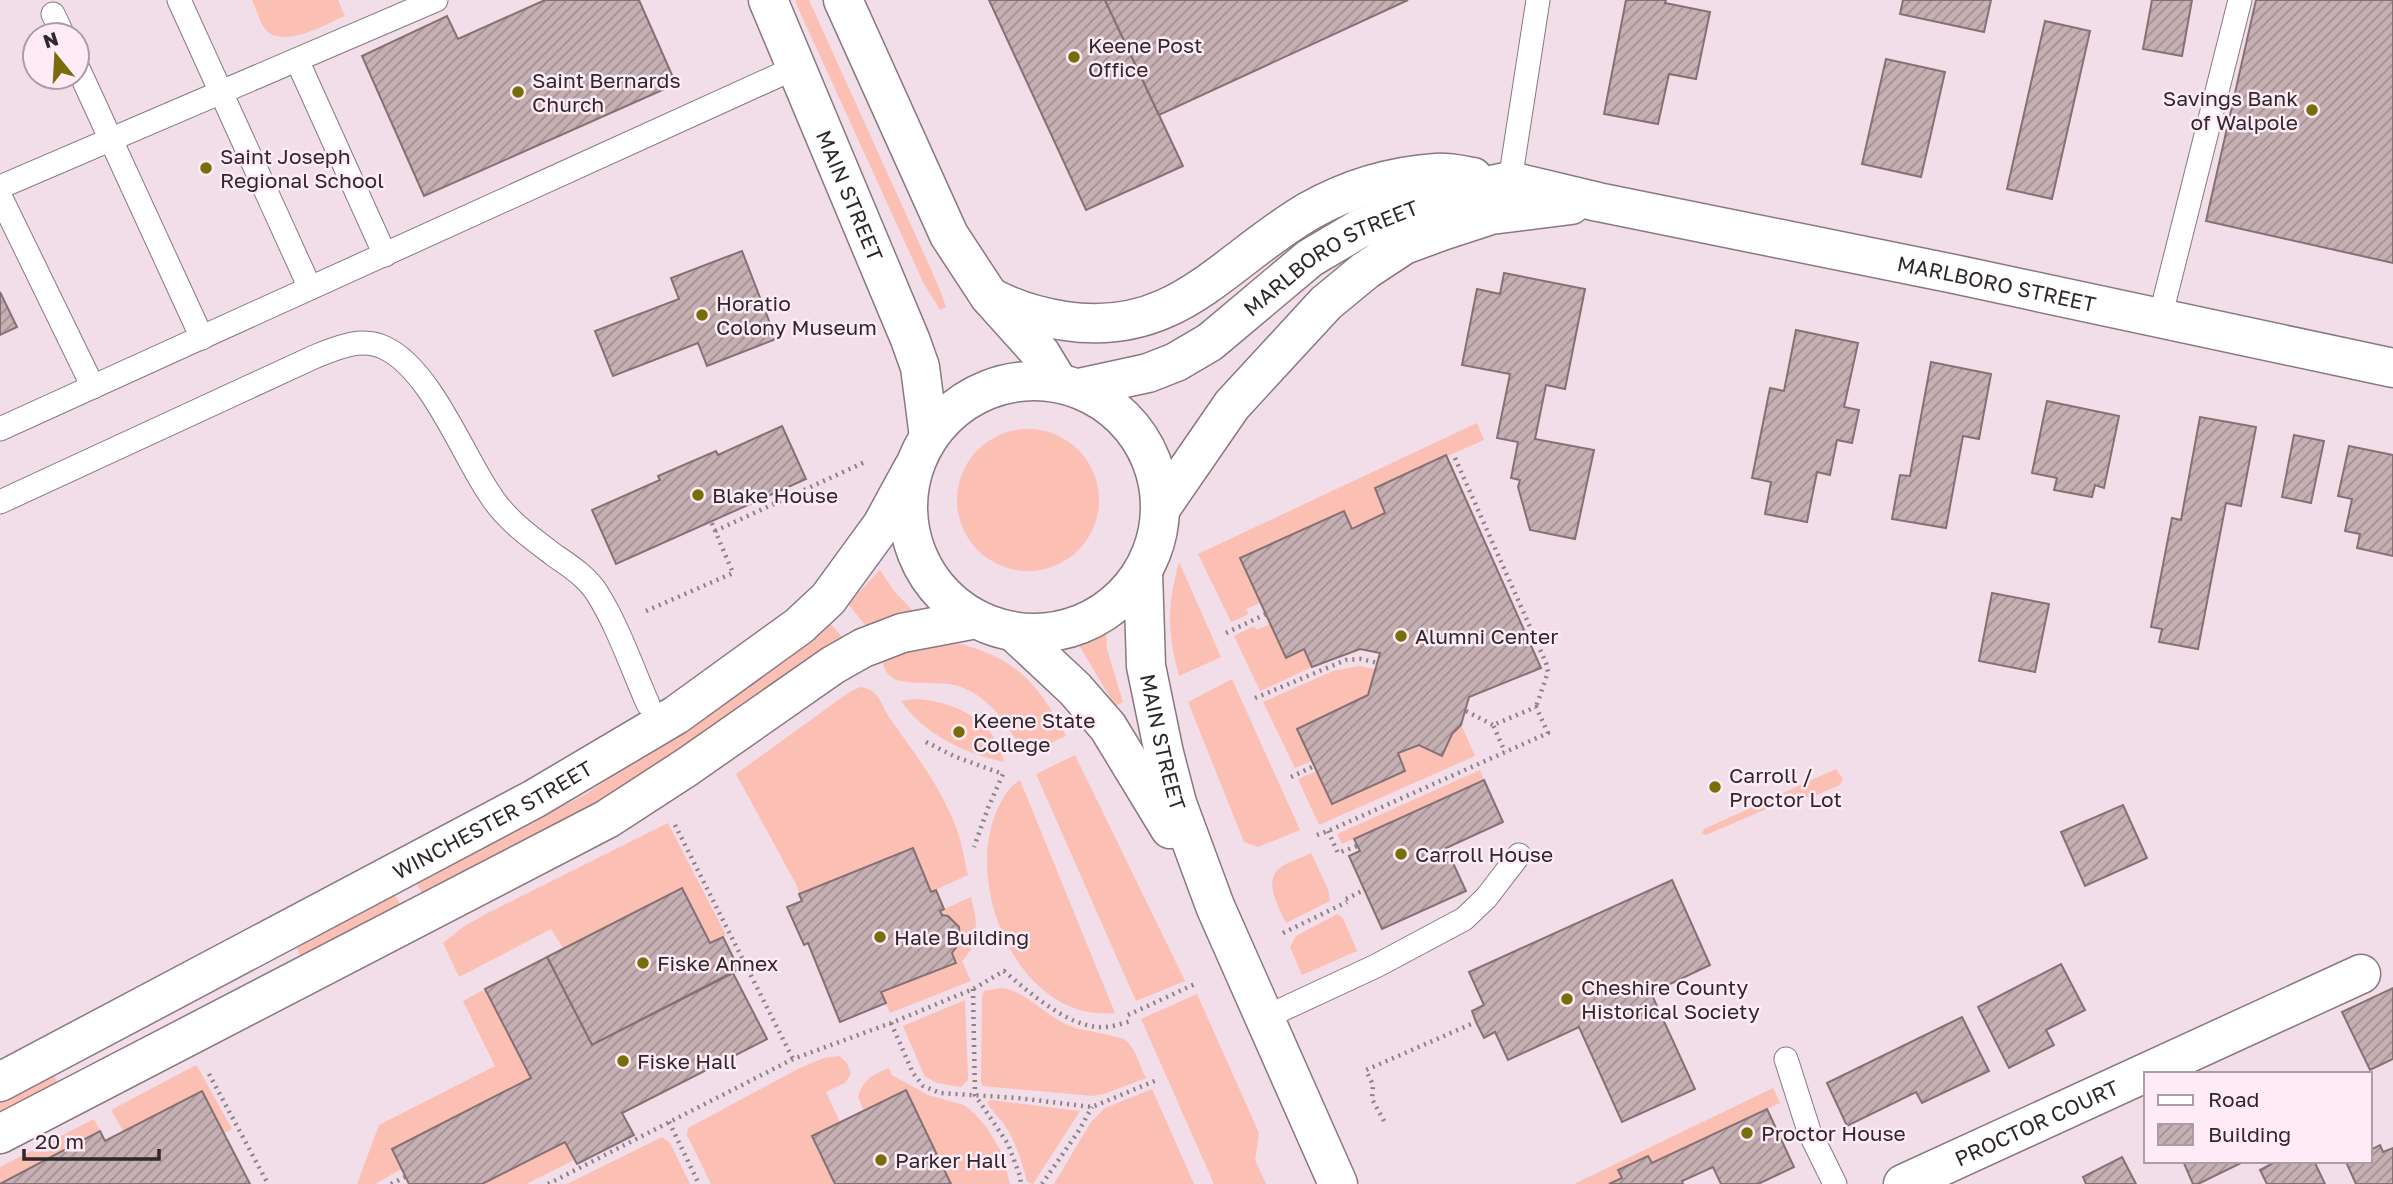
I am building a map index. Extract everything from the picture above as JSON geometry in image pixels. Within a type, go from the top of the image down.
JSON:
[{"type":"street","name":"MAIN STREET","points":[[768,0],[920,367],[921,452],[907,503],[911,539],[925,571],[947,598],[976,619]]},
{"type":"street","points":[[0,1133],[607,819],[833,665],[863,648],[902,634],[976,619],[1014,632],[1051,632],[1088,622],[1119,601],[1143,572],[1156,544],[1161,508],[1156,472],[1142,439],[1102,398],[1069,385],[989,296],[948,235],[843,0]]},
{"type":"street","points":[[989,296],[1005,305],[1050,319],[1093,324],[1135,320],[1171,307],[1208,285],[1267,239],[1311,210],[1360,188],[1396,178],[1439,173],[1510,181]]},
{"type":"street","name":"MARLBORO STREET","points":[[921,452],[955,408],[989,389],[1028,381],[1069,385],[1148,373],[1176,362],[1210,342],[1310,258],[1359,229],[1447,194],[1510,181],[1598,202],[2393,368]]},
{"type":"street","name":"MARLBORO STREET","points":[[1161,508],[1232,405],[1326,303],[1366,270],[1404,245],[1492,215],[1598,202]]},
{"type":"street","name":"WINCHESTER STREET","points":[[0,1081],[534,799],[688,707],[799,626],[828,599],[882,524],[921,452]]},
{"type":"street","name":"MAIN STREET","points":[[1143,572],[1146,666],[1177,803],[1215,906],[1338,1184]]},
{"type":"street","name":"MAIN STREET","points":[[1014,632],[1074,689],[1108,727],[1149,791],[1215,906]]},
{"type":"street","name":"PROCTOR COURT","points":[[2147,1072],[2361,974]]},
{"type":"street","name":"PROCTOR COURT","points":[[1903,1184],[2144,1073]]},
{"type":"lane","points":[[179,0],[310,288]]},
{"type":"lane","points":[[0,187],[436,0]]},
{"type":"lane","points":[[1510,181],[1538,0]]},
{"type":"lane","points":[[2160,318],[2240,0]]},
{"type":"lane","points":[[53,14],[56,21]]},
{"type":"lane","points":[[297,60],[385,254]]},
{"type":"lane","points":[[0,429],[797,67]]},
{"type":"lane","points":[[88,91],[202,338]]},
{"type":"lane","points":[[0,196],[93,387]]},
{"type":"lane","points":[[0,502],[341,346],[361,342],[385,347],[405,362],[426,387],[489,494],[508,518],[581,574],[597,593],[648,704]]},
{"type":"lane","points":[[1265,1018],[1376,966],[1464,919],[1486,898],[1519,855]]},
{"type":"lane","points":[[1786,1059],[1809,1131],[1835,1184]]},
{"type":"path","points":[[1317,835],[1548,733],[1536,707],[1548,672],[1547,666],[1455,458]]},
{"type":"path","points":[[715,531],[870,460]]},
{"type":"path","points":[[613,625],[733,573],[711,521]]},
{"type":"path","points":[[1226,633],[1266,614]]},
{"type":"path","points":[[1255,698],[1346,660],[1360,659],[1378,663]]},
{"type":"path","points":[[1493,725],[1536,707]]},
{"type":"path","points":[[1466,711],[1493,725],[1504,752]]},
{"type":"path","points":[[926,742],[956,757],[1003,774],[974,847]]},
{"type":"path","points":[[1291,777],[1314,766]]},
{"type":"path","points":[[673,821],[793,1059]]},
{"type":"path","points":[[1328,831],[1338,853],[1357,846]]},
{"type":"path","points":[[1283,933],[1364,890]]},
{"type":"path","points":[[548,1184],[793,1059],[973,989],[1004,971],[1038,1000],[1065,1016],[1097,1027],[1131,1021]]},
{"type":"path","points":[[1128,1015],[1195,984]]},
{"type":"path","points":[[973,989],[975,1095],[1007,1144],[1021,1184]]},
{"type":"path","points":[[1384,1121],[1372,1099],[1373,1085],[1366,1070],[1476,1022]]},
{"type":"path","points":[[891,1023],[914,1073],[923,1086],[940,1093],[1092,1107],[1157,1080]]},
{"type":"path","points":[[204,1065],[268,1184]]},
{"type":"path","points":[[1042,1184],[1092,1107]]},
{"type":"path","points":[[669,1122],[699,1184]]},
{"type":"path","points":[[391,1184],[405,1177]]},
{"type":"shaded area","points":[[252,0],[338,0],[345,16],[305,33],[283,37],[266,30]]},
{"type":"shaded area","points":[[809,0],[938,285],[946,307],[940,310],[923,282],[795,1]]},
{"type":"shaded area","points":[[1477,423],[1484,440],[1375,488],[1385,513],[1352,529],[1344,511],[1240,558],[1260,603],[1246,609],[1249,614],[1231,622],[1198,554]]},
{"type":"shaded area","points":[[1028,429],[1055,435],[1078,450],[1093,473],[1099,500],[1093,527],[1078,550],[1055,565],[1028,571],[1001,565],[978,550],[963,527],[957,500],[963,473],[978,450],[1001,435]]},
{"type":"shaded area","points":[[1179,562],[1221,657],[1179,676],[1172,646],[1170,619],[1172,592]]},
{"type":"shaded area","points":[[880,570],[894,591],[913,611],[866,626],[848,604]]},
{"type":"shaded area","points":[[1106,623],[1107,649],[1123,702],[1115,706],[1078,640]]},
{"type":"shaded area","points":[[831,624],[843,638],[639,783],[425,899],[417,884],[586,794],[744,687]]},
{"type":"shaded area","points":[[1270,624],[1286,657],[1304,649],[1312,667],[1260,691],[1234,636],[1254,626],[1257,630]]},
{"type":"shaded area","points":[[952,642],[974,648],[1008,663],[1034,686],[1066,736],[1024,755],[1006,724],[980,697],[951,684],[903,681],[886,672],[881,656]]},
{"type":"shaded area","points":[[1359,666],[1376,669],[1368,695],[1298,729],[1312,761],[1295,768],[1263,702],[1333,671]]},
{"type":"shaded area","points":[[1232,679],[1300,830],[1258,847],[1244,842],[1188,702]]},
{"type":"shaded area","points":[[860,687],[872,691],[879,699],[935,784],[958,833],[968,875],[931,892],[913,848],[799,894],[736,774]]},
{"type":"shaded area","points":[[913,699],[948,705],[971,715],[989,731],[1004,762],[960,748],[934,733],[901,701]]},
{"type":"shaded area","points":[[1461,725],[1475,756],[1319,825],[1298,779],[1317,771],[1332,804],[1404,772],[1398,753],[1419,745],[1442,756],[1452,734]]},
{"type":"shaded area","points":[[1075,755],[1185,981],[1136,1001],[1036,774]]},
{"type":"shaded area","points":[[1836,769],[1843,779],[1840,785],[1812,797],[1803,793],[1706,835],[1702,834],[1704,829]]},
{"type":"shaded area","points":[[1480,770],[1484,780],[1342,844],[1337,834]]},
{"type":"shaded area","points":[[1020,780],[1115,1013],[1082,1011],[1053,997],[1028,975],[1009,947],[995,914],[988,880],[988,846],[995,815],[1008,791]]},
{"type":"shaded area","points":[[668,823],[726,935],[710,943],[682,888],[563,948],[551,929],[459,977],[443,943],[463,927]]},
{"type":"shaded area","points":[[1311,853],[1328,889],[1330,901],[1286,923],[1272,886],[1275,873],[1288,863]]},
{"type":"shaded area","points":[[394,893],[404,911],[304,963],[295,945]]},
{"type":"shaded area","points":[[971,897],[976,923],[975,939],[962,961],[971,981],[890,1013],[881,992],[956,963],[952,953],[960,942],[958,928],[951,918],[942,915],[940,911]]},
{"type":"shaded area","points":[[1337,914],[1343,918],[1357,951],[1302,975],[1290,947],[1296,936]]},
{"type":"shaded area","points":[[1002,988],[1027,998],[1068,1025],[1125,1040],[1135,1053],[1146,1078],[1092,1096],[983,1086],[982,997],[984,991]]},
{"type":"shaded area","points":[[485,989],[531,1078],[392,1149],[402,1169],[375,1184],[357,1184],[379,1125],[495,1066],[463,1001]]},
{"type":"shaded area","points":[[1197,994],[1259,1133],[1255,1160],[1266,1184],[1214,1184],[1141,1019]]},
{"type":"shaded area","points":[[965,1000],[968,1080],[961,1087],[937,1083],[925,1077],[903,1026]]},
{"type":"shaded area","points":[[839,1056],[847,1063],[851,1074],[845,1083],[826,1092],[840,1122],[812,1136],[835,1184],[711,1184],[687,1135],[688,1128],[800,1068],[824,1058]]},
{"type":"shaded area","points":[[197,1066],[232,1129],[224,1133],[202,1091],[123,1131],[111,1110]]},
{"type":"shaded area","points":[[889,1068],[892,1075],[928,1095],[964,1105],[975,1114],[1002,1153],[1010,1184],[951,1184],[906,1090],[864,1111],[858,1097],[863,1086],[873,1076]]},
{"type":"shaded area","points":[[53,1073],[60,1087],[0,1118],[0,1100]]},
{"type":"shaded area","points":[[1773,1088],[1780,1103],[1652,1163],[1648,1156],[1618,1170],[1622,1178],[1609,1184],[1574,1184]]},
{"type":"shaded area","points":[[1152,1089],[1194,1184],[1054,1184],[1091,1122],[1105,1108]]},
{"type":"shaded area","points":[[991,1100],[1080,1111],[1033,1184],[1027,1182],[1008,1131],[987,1102]]},
{"type":"shaded area","points":[[94,1119],[100,1131],[0,1183],[0,1167]]},
{"type":"shaded area","points":[[662,1137],[670,1143],[690,1184],[567,1184]]},
{"type":"shaded area","points":[[565,1142],[574,1160],[526,1184],[482,1184]]},
{"type":"building","name":"Saint Bernards Church","points":[[545,0],[639,0],[676,84],[424,196],[362,56],[447,16],[458,39]]},
{"type":"building","name":"Keene Post Office","points":[[989,0],[1105,0],[1183,166],[1086,210]]},
{"type":"building","points":[[1105,0],[1408,0],[1159,115]]},
{"type":"building","points":[[1626,0],[1666,0],[1665,3],[1710,12],[1696,79],[1669,74],[1658,124],[1604,114]]},
{"type":"building","points":[[1903,0],[1991,0],[1984,32],[1900,14]]},
{"type":"building","points":[[2152,0],[2192,0],[2182,56],[2143,49]]},
{"type":"building","name":"Savings Bank of Walpole","points":[[2256,0],[2393,0],[2393,263],[2206,221]]},
{"type":"building","points":[[2045,21],[2090,31],[2052,199],[2007,189]]},
{"type":"building","points":[[1886,59],[1945,72],[1921,177],[1862,164]]},
{"type":"building","name":"Horatio Colony Museum","points":[[742,251],[776,339],[707,366],[698,343],[613,376],[595,331],[679,299],[671,278]]},
{"type":"building","points":[[1504,273],[1585,289],[1565,389],[1546,385],[1535,439],[1594,450],[1575,539],[1530,530],[1518,487],[1520,480],[1511,478],[1518,442],[1497,438],[1510,374],[1462,365],[1477,289],[1500,294]]},
{"type":"building","points":[[0,292],[17,327],[0,335]]},
{"type":"building","points":[[1796,330],[1858,343],[1844,407],[1859,410],[1852,443],[1837,440],[1830,475],[1817,472],[1807,522],[1765,514],[1771,482],[1752,478],[1770,388],[1784,391]]},
{"type":"building","points":[[1931,362],[1991,374],[1979,439],[1963,436],[1946,528],[1892,519],[1900,475],[1910,476]]},
{"type":"building","points":[[2047,401],[2119,416],[2104,488],[2095,485],[2092,497],[2054,490],[2057,478],[2032,473]]},
{"type":"building","points":[[2200,417],[2256,427],[2241,506],[2226,503],[2198,649],[2159,642],[2162,629],[2151,627],[2172,518],[2181,520]]},
{"type":"building","name":"Blake House","points":[[782,426],[806,479],[616,564],[592,510],[660,480],[658,476],[716,451],[718,455]]},
{"type":"building","points":[[2294,435],[2324,441],[2311,503],[2282,497]]},
{"type":"building","points":[[2349,446],[2393,455],[2393,556],[2357,548],[2360,534],[2345,531],[2352,499],[2338,496]]},
{"type":"building","name":"Alumni Center","points":[[1446,455],[1541,668],[1469,697],[1461,725],[1452,734],[1442,756],[1419,745],[1398,753],[1405,771],[1332,804],[1297,729],[1368,695],[1380,653],[1360,649],[1312,667],[1304,649],[1286,658],[1240,558],[1344,511],[1352,529],[1385,513],[1375,488]]},
{"type":"building","points":[[1992,593],[2049,604],[2035,672],[1979,661]]},
{"type":"building","name":"Carroll House","points":[[1484,780],[1503,822],[1446,848],[1466,891],[1382,929],[1349,856],[1360,851],[1354,839]]},
{"type":"building","points":[[2123,805],[2147,858],[2085,886],[2061,832]]},
{"type":"building","name":"Hale Building","points":[[913,848],[931,892],[936,890],[944,909],[940,911],[942,915],[948,916],[959,927],[960,942],[952,953],[956,963],[881,992],[886,1003],[840,1022],[808,943],[804,945],[787,907],[802,901],[799,894]]},
{"type":"building","name":"Cheshire County Historical Society","points":[[1672,880],[1710,965],[1651,993],[1695,1089],[1622,1122],[1579,1027],[1508,1060],[1495,1032],[1484,1038],[1476,1022],[1472,1011],[1484,1005],[1469,972]]},
{"type":"building","name":"Fiske Annex","points":[[682,888],[710,943],[723,937],[739,969],[592,1045],[547,957]]},
{"type":"building","name":"Fiske Hall","points":[[547,957],[592,1045],[733,973],[767,1039],[622,1113],[634,1135],[577,1164],[565,1142],[482,1184],[409,1184],[392,1149],[531,1078],[485,989]]},
{"type":"building","points":[[2061,964],[2085,1010],[2046,1030],[2054,1045],[2009,1068],[1978,1007]]},
{"type":"building","points":[[2393,988],[2393,1059],[2370,1070],[2342,1012]]},
{"type":"building","points":[[1962,1017],[1989,1071],[1922,1103],[1916,1092],[1847,1126],[1827,1083]]},
{"type":"building","name":"Parker Hall","points":[[906,1090],[951,1184],[835,1184],[812,1136]]},
{"type":"building","points":[[202,1091],[250,1184],[0,1184],[100,1131],[105,1141]]},
{"type":"building","name":"Proctor House","points":[[1767,1109],[1794,1167],[1758,1184],[1721,1184],[1713,1167],[1682,1181],[1683,1184],[1609,1184],[1622,1178],[1618,1170],[1648,1156],[1652,1163]]},
{"type":"building","points":[[2380,1145],[2383,1152],[2393,1148],[2393,1184],[2356,1184],[2346,1163],[2372,1163],[2372,1149]]},
{"type":"building","points":[[2122,1157],[2136,1184],[2086,1184],[2083,1177]]},
{"type":"building","points":[[2184,1163],[2241,1163],[2198,1184],[2193,1184]]},
{"type":"building","points":[[2273,1163],[2315,1163],[2325,1184],[2267,1184],[2260,1170]]},
{"type":"place","name":"Keene Post Office","points":[[1074,57]]},
{"type":"place","name":"Saint Bernards Church","points":[[518,92]]},
{"type":"place","name":"Savings Bank of Walpole","points":[[2312,110]]},
{"type":"place","name":"Saint Joseph Regional School","points":[[206,168]]},
{"type":"place","name":"Horatio Colony Museum","points":[[702,315]]},
{"type":"place","name":"Blake House","points":[[698,495]]},
{"type":"place","name":"Alumni Center","points":[[1401,636]]},
{"type":"place","name":"Keene State College","points":[[959,732]]},
{"type":"place","name":"Carroll / Proctor Lot","points":[[1715,787]]},
{"type":"place","name":"Carroll House","points":[[1401,854]]},
{"type":"place","name":"Hale Building","points":[[880,937]]},
{"type":"place","name":"Fiske Annex","points":[[643,963]]},
{"type":"place","name":"Cheshire County Historical Society","points":[[1567,999]]},
{"type":"place","name":"Fiske Hall","points":[[623,1061]]},
{"type":"place","name":"Proctor House","points":[[1747,1133]]},
{"type":"place","name":"Parker Hall","points":[[881,1160]]}]
